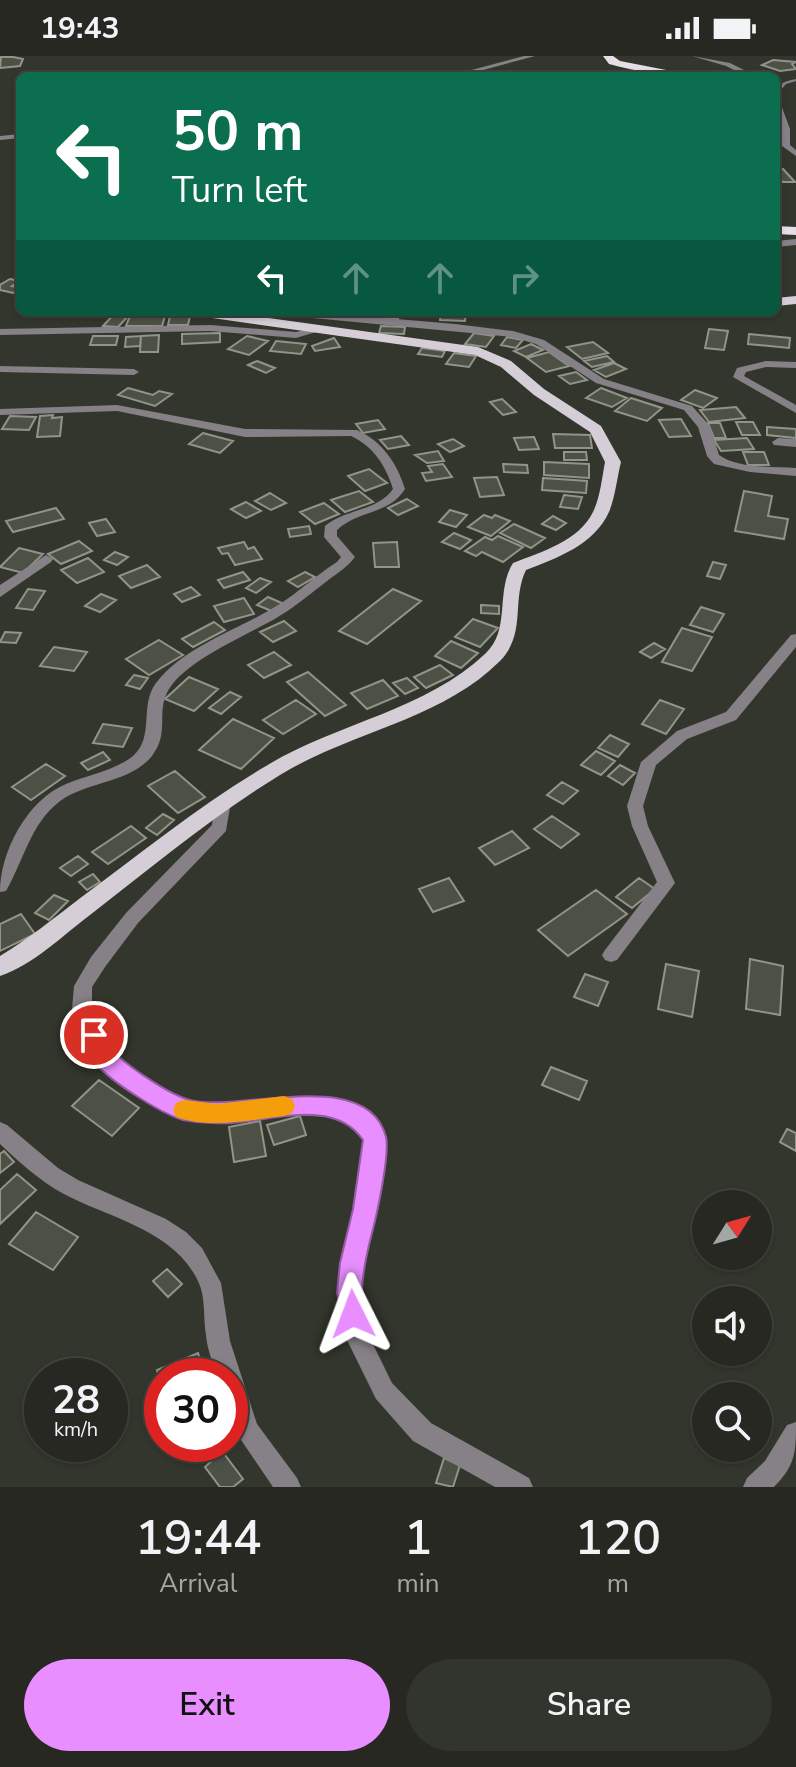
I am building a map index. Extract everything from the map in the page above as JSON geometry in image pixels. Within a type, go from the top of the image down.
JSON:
[{"type":"highway","points":[[608,56],[612,62],[619,64],[668,72]]},
{"type":"main road","points":[[0,967],[223,801],[316,746],[384,720],[471,677],[497,654],[513,624],[510,589],[519,567],[549,555],[584,535],[601,512],[613,462],[596,429],[539,392],[496,358],[453,346],[225,316]]},
{"type":"street","points":[[469,72],[532,56]]},
{"type":"street","points":[[695,56],[728,64],[744,72]]},
{"type":"street","points":[[780,113],[786,129],[786,146],[796,154]]},
{"type":"street","points":[[327,316],[513,334],[540,342],[600,381],[688,408],[704,426],[713,456],[718,461],[796,472]]},
{"type":"street","points":[[0,332],[210,328],[296,335],[318,330]]},
{"type":"street","points":[[796,365],[751,366],[741,370],[738,377],[796,410]]},
{"type":"street","points":[[0,369],[134,372]]},
{"type":"street","points":[[0,412],[117,408],[245,433],[353,432],[362,435],[390,465],[399,489],[391,500],[339,520],[330,529],[331,537],[348,557],[342,565],[286,607],[210,649],[163,684],[156,695],[154,730],[145,753],[129,765],[63,792],[43,806],[0,886]]},
{"type":"street","points":[[778,442],[796,443]]},
{"type":"street","points":[[0,593],[14,580],[29,575],[46,559]]},
{"type":"street","points":[[611,955],[666,883],[640,826],[635,806],[649,762],[682,735],[731,716],[796,638]]},
{"type":"street","points":[[223,801],[220,827],[132,918],[98,962],[83,986],[82,1009],[108,1061],[184,1110],[218,1114],[268,1106],[344,1108],[362,1120],[375,1138],[365,1209],[352,1263],[350,1293],[356,1334],[384,1391],[422,1432],[520,1487]]},
{"type":"street","points":[[0,1131],[52,1176],[152,1223],[196,1257],[208,1275],[223,1358]]},
{"type":"street","points":[[248,1432],[288,1487]]},
{"type":"street","points":[[756,1487],[774,1470],[796,1434]]},
{"type":"building","points":[[1,57],[23,59],[20,66],[0,68]]},
{"type":"building","points":[[773,60],[796,62],[792,64],[796,69],[780,71],[762,65]]},
{"type":"building","points":[[780,169],[783,169],[795,182],[783,182]]},
{"type":"building","points":[[10,279],[16,280],[12,286],[16,287],[16,291],[0,290],[0,285]]},
{"type":"building","points":[[112,316],[128,316],[118,327],[103,326]]},
{"type":"building","points":[[130,316],[165,316],[162,326],[126,326]]},
{"type":"building","points":[[170,316],[190,316],[188,325],[168,325]]},
{"type":"building","points":[[375,316],[398,316],[398,319]]},
{"type":"building","points":[[440,316],[466,316],[465,321],[440,320]]},
{"type":"building","points":[[381,326],[405,327],[404,334],[379,333]]},
{"type":"building","points":[[709,329],[728,331],[724,350],[705,348]]},
{"type":"building","points":[[220,333],[220,342],[182,344],[182,334]]},
{"type":"building","points":[[474,333],[494,336],[486,347],[465,344]]},
{"type":"building","points":[[749,334],[790,338],[789,348],[748,344]]},
{"type":"building","points":[[159,335],[158,352],[140,352],[141,336]]},
{"type":"building","points":[[93,336],[118,336],[116,345],[90,345]]},
{"type":"building","points":[[141,336],[140,346],[125,347],[126,337]]},
{"type":"building","points":[[247,336],[268,341],[249,355],[228,349]]},
{"type":"building","points":[[507,337],[523,340],[516,348],[501,345]]},
{"type":"building","points":[[334,338],[340,347],[315,351],[312,346]]},
{"type":"building","points":[[276,341],[306,344],[301,354],[270,351]]},
{"type":"building","points":[[593,342],[608,353],[582,359],[567,347]]},
{"type":"building","points":[[531,344],[543,350],[526,357],[514,351]]},
{"type":"building","points":[[422,348],[445,351],[442,357],[418,354]]},
{"type":"building","points":[[549,352],[569,366],[546,372],[527,358]]},
{"type":"building","points":[[454,353],[476,356],[469,367],[446,364]]},
{"type":"building","points":[[607,356],[614,362],[592,367],[584,361]]},
{"type":"building","points":[[257,361],[275,368],[266,373],[248,365]]},
{"type":"building","points":[[614,363],[626,369],[606,377],[594,370]]},
{"type":"building","points":[[576,372],[587,380],[570,384],[559,376]]},
{"type":"building","points":[[128,388],[153,395],[159,391],[172,394],[155,406],[118,395]]},
{"type":"building","points":[[601,388],[627,398],[612,407],[586,398]]},
{"type":"building","points":[[695,390],[717,398],[703,408],[681,400]]},
{"type":"building","points":[[631,398],[662,408],[647,421],[615,411]]},
{"type":"building","points":[[502,399],[516,412],[503,415],[490,402]]},
{"type":"building","points":[[736,407],[745,418],[709,422],[700,410]]},
{"type":"building","points":[[53,415],[52,418],[62,417],[60,436],[37,437],[40,416]]},
{"type":"building","points":[[10,416],[36,417],[29,430],[2,429]]},
{"type":"building","points":[[681,419],[691,436],[669,437],[659,420]]},
{"type":"building","points":[[378,420],[385,429],[363,433],[356,424]]},
{"type":"building","points":[[736,422],[753,422],[760,435],[742,435]]},
{"type":"building","points":[[708,423],[720,423],[726,438],[714,438]]},
{"type":"building","points":[[767,427],[796,429],[796,438],[767,435]]},
{"type":"building","points":[[203,433],[233,441],[220,453],[189,444]]},
{"type":"building","points":[[553,434],[590,435],[592,448],[555,448]]},
{"type":"building","points":[[401,436],[409,445],[388,449],[380,440]]},
{"type":"building","points":[[534,437],[539,449],[519,450],[514,438]]},
{"type":"building","points":[[747,438],[754,449],[721,451],[714,440]]},
{"type":"building","points":[[453,439],[464,446],[450,452],[438,444]]},
{"type":"building","points":[[438,451],[444,461],[427,463],[415,455]]},
{"type":"building","points":[[564,452],[586,452],[587,460],[564,460]]},
{"type":"building","points":[[743,452],[764,452],[769,465],[748,465]]},
{"type":"building","points":[[544,462],[589,464],[589,478],[544,475]]},
{"type":"building","points":[[443,464],[452,477],[426,481],[422,473],[432,472],[428,466]]},
{"type":"building","points":[[503,464],[527,465],[528,473],[504,472]]},
{"type":"building","points":[[369,469],[387,483],[365,491],[348,476]]},
{"type":"building","points":[[497,477],[504,495],[480,497],[474,478]]},
{"type":"building","points":[[543,478],[587,481],[586,493],[542,490]]},
{"type":"building","points":[[359,491],[373,502],[345,512],[331,500]]},
{"type":"building","points":[[744,491],[772,496],[768,516],[788,519],[784,539],[735,531]]},
{"type":"building","points":[[270,493],[286,503],[271,510],[255,501]]},
{"type":"building","points":[[564,495],[582,497],[578,509],[560,507]]},
{"type":"building","points":[[407,499],[418,506],[398,515],[388,508]]},
{"type":"building","points":[[246,502],[261,511],[246,518],[231,509]]},
{"type":"building","points":[[324,503],[339,514],[315,524],[300,512]]},
{"type":"building","points":[[56,508],[64,519],[13,532],[6,521]]},
{"type":"building","points":[[450,510],[467,515],[456,527],[439,522]]},
{"type":"building","points":[[484,515],[492,518],[495,515],[510,521],[491,536],[468,527]]},
{"type":"building","points":[[553,516],[566,523],[556,530],[542,524]]},
{"type":"building","points":[[106,519],[115,532],[97,536],[89,523]]},
{"type":"building","points":[[514,524],[545,538],[531,548],[500,533]]},
{"type":"building","points":[[309,526],[311,534],[290,537],[288,529]]},
{"type":"building","points":[[454,533],[471,540],[460,549],[442,542]]},
{"type":"building","points":[[498,536],[523,547],[503,562],[482,552],[476,556],[465,551],[485,537],[492,540]]},
{"type":"building","points":[[79,541],[92,551],[61,564],[48,554]]},
{"type":"building","points":[[244,542],[248,549],[254,547],[262,559],[235,565],[228,553],[222,554],[218,548]]},
{"type":"building","points":[[397,542],[399,567],[375,567],[373,543]]},
{"type":"building","points":[[19,548],[43,554],[23,573],[0,567]]},
{"type":"building","points":[[115,552],[128,557],[117,565],[104,560]]},
{"type":"building","points":[[88,558],[104,572],[77,583],[61,570]]},
{"type":"building","points":[[713,562],[726,565],[720,579],[707,576]]},
{"type":"building","points":[[147,565],[160,577],[131,588],[119,576]]},
{"type":"building","points":[[243,572],[250,580],[224,588],[218,580]]},
{"type":"building","points":[[305,572],[315,577],[298,587],[288,581]]},
{"type":"building","points":[[260,578],[271,582],[256,593],[246,588]]},
{"type":"building","points":[[191,587],[200,595],[182,602],[174,594]]},
{"type":"building","points":[[28,589],[45,591],[33,610],[16,608]]},
{"type":"building","points":[[393,589],[421,601],[367,644],[339,631]]},
{"type":"building","points":[[101,594],[116,600],[100,612],[85,606]]},
{"type":"building","points":[[268,597],[284,604],[274,612],[257,605]]},
{"type":"building","points":[[244,598],[254,614],[224,622],[214,606]]},
{"type":"building","points":[[481,605],[499,606],[499,614],[481,613]]},
{"type":"building","points":[[701,607],[724,614],[713,632],[690,625]]},
{"type":"building","points":[[473,619],[498,628],[480,647],[455,637]]},
{"type":"building","points":[[284,621],[296,631],[273,642],[260,632]]},
{"type":"building","points":[[214,622],[225,630],[193,647],[182,639]]},
{"type":"building","points":[[682,628],[712,637],[692,671],[662,662]]},
{"type":"building","points":[[5,632],[21,633],[16,643],[0,642]]},
{"type":"building","points":[[159,640],[183,655],[149,675],[126,659]]},
{"type":"building","points":[[451,641],[478,653],[461,668],[435,656]]},
{"type":"building","points":[[654,643],[665,649],[651,658],[640,652]]},
{"type":"building","points":[[54,647],[87,652],[74,671],[40,666]]},
{"type":"building","points":[[274,652],[291,665],[264,678],[248,665]]},
{"type":"building","points":[[440,665],[453,675],[426,688],[414,677]]},
{"type":"building","points":[[308,672],[346,705],[325,716],[287,682]]},
{"type":"building","points":[[134,675],[148,678],[140,689],[126,685]]},
{"type":"building","points":[[189,677],[218,689],[194,711],[165,699]]},
{"type":"building","points":[[407,678],[418,688],[405,694],[393,683]]},
{"type":"building","points":[[383,680],[398,696],[367,709],[351,693]]},
{"type":"building","points":[[230,692],[241,697],[221,714],[209,708]]},
{"type":"building","points":[[296,700],[316,714],[283,734],[263,720]]},
{"type":"building","points":[[660,700],[684,709],[666,734],[642,724]]},
{"type":"building","points":[[233,719],[274,738],[241,769],[199,750]]},
{"type":"building","points":[[103,724],[132,728],[123,747],[93,743]]},
{"type":"building","points":[[610,735],[629,744],[618,757],[598,748]]},
{"type":"building","points":[[596,751],[615,761],[601,775],[581,765]]},
{"type":"building","points":[[103,752],[110,760],[88,770],[81,763]]},
{"type":"building","points":[[46,764],[65,776],[31,800],[12,787]]},
{"type":"building","points":[[620,765],[635,773],[623,785],[608,776]]},
{"type":"building","points":[[175,771],[205,797],[178,813],[148,786]]},
{"type":"building","points":[[562,782],[578,791],[563,804],[547,795]]},
{"type":"building","points":[[163,814],[174,820],[157,835],[146,828]]},
{"type":"building","points":[[552,816],[579,834],[561,848],[534,829]]},
{"type":"building","points":[[131,826],[146,838],[108,864],[92,852]]},
{"type":"building","points":[[512,831],[529,848],[495,865],[479,848]]},
{"type":"building","points":[[78,856],[88,864],[71,876],[60,868]]},
{"type":"building","points":[[93,874],[100,882],[87,890],[79,882]]},
{"type":"building","points":[[449,878],[464,901],[433,912],[419,889]]},
{"type":"building","points":[[639,878],[655,889],[632,908],[616,897]]},
{"type":"building","points":[[596,890],[627,914],[568,956],[538,930]]},
{"type":"building","points":[[54,895],[68,901],[49,920],[35,913]]},
{"type":"building","points":[[21,914],[35,934],[0,951],[0,924]]},
{"type":"building","points":[[750,959],[783,966],[780,1015],[746,1009]]},
{"type":"building","points":[[666,964],[699,971],[692,1017],[658,1009]]},
{"type":"building","points":[[585,974],[608,982],[598,1006],[574,997]]},
{"type":"building","points":[[551,1067],[587,1081],[579,1100],[542,1085]]},
{"type":"building","points":[[99,1080],[139,1108],[112,1136],[72,1106]]},
{"type":"building","points":[[300,1116],[306,1135],[274,1145],[267,1125]]},
{"type":"building","points":[[260,1121],[266,1156],[234,1162],[229,1127]]},
{"type":"building","points":[[787,1129],[796,1133],[796,1151],[780,1142]]},
{"type":"building","points":[[4,1151],[14,1162],[0,1173],[0,1154]]},
{"type":"building","points":[[17,1174],[36,1190],[0,1224],[0,1190]]},
{"type":"building","points":[[36,1212],[78,1237],[53,1270],[9,1244]]},
{"type":"building","points":[[167,1269],[182,1284],[168,1297],[153,1281]]},
{"type":"building","points":[[444,1458],[460,1465],[453,1487],[436,1483]]},
{"type":"building","points":[[210,1462],[230,1462],[243,1479],[233,1487],[220,1487],[205,1467]]},
{"type":"slow traffic","points":[[184,1110],[218,1114],[284,1106]]},
{"type":"route","points":[[94,1035],[108,1061],[184,1110],[218,1114],[278,1106],[344,1108],[362,1120],[375,1138],[365,1209],[352,1263],[350,1293],[353,1314]]}]
